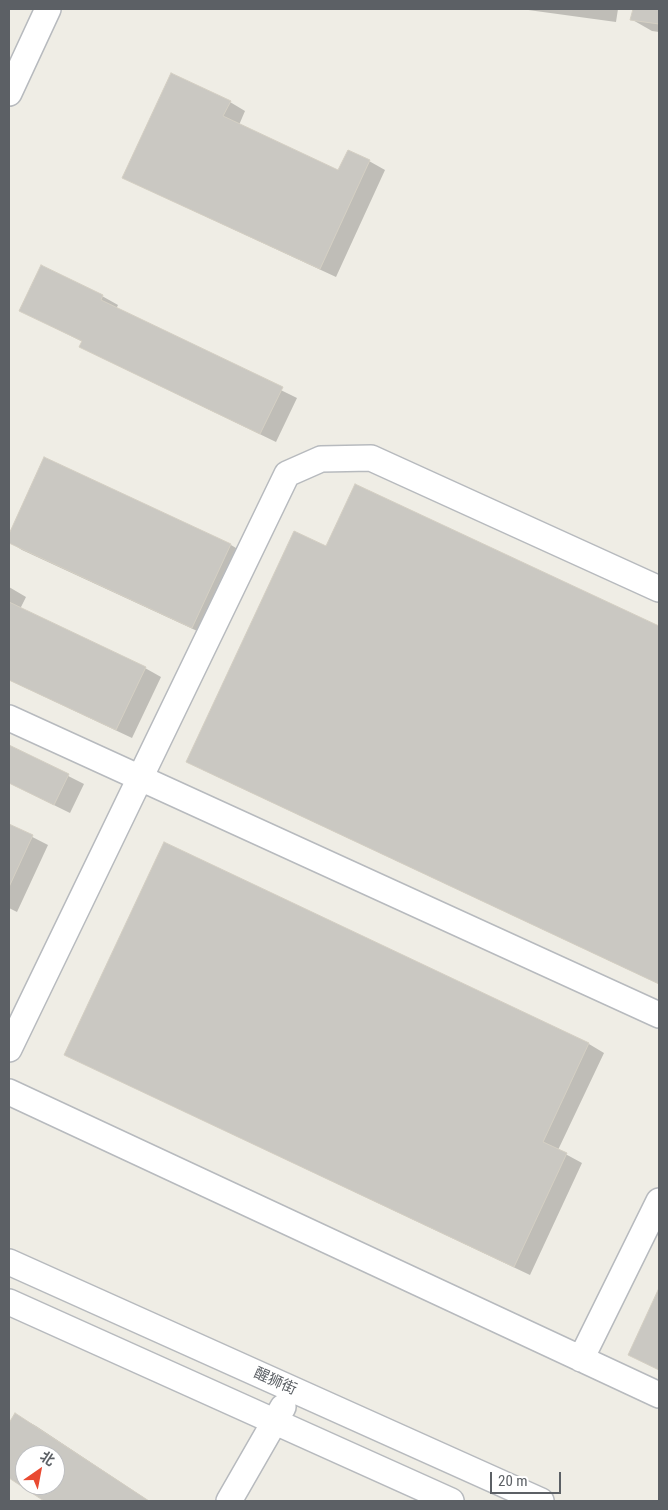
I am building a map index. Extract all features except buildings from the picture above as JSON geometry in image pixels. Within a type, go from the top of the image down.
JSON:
[{"type":"street","points":[[9,93],[48,9]]},
{"type":"street","points":[[9,1049],[288,474],[321,458],[371,458],[659,589]]},
{"type":"street","points":[[9,718],[659,1015]]},
{"type":"street","points":[[9,1092],[659,1396]]},
{"type":"street","points":[[581,1359],[659,1201]]},
{"type":"street","name":"醒狮街","points":[[9,1262],[541,1501]]},
{"type":"street","points":[[9,1302],[451,1501]]},
{"type":"street","points":[[229,1501],[293,1390]]}]
